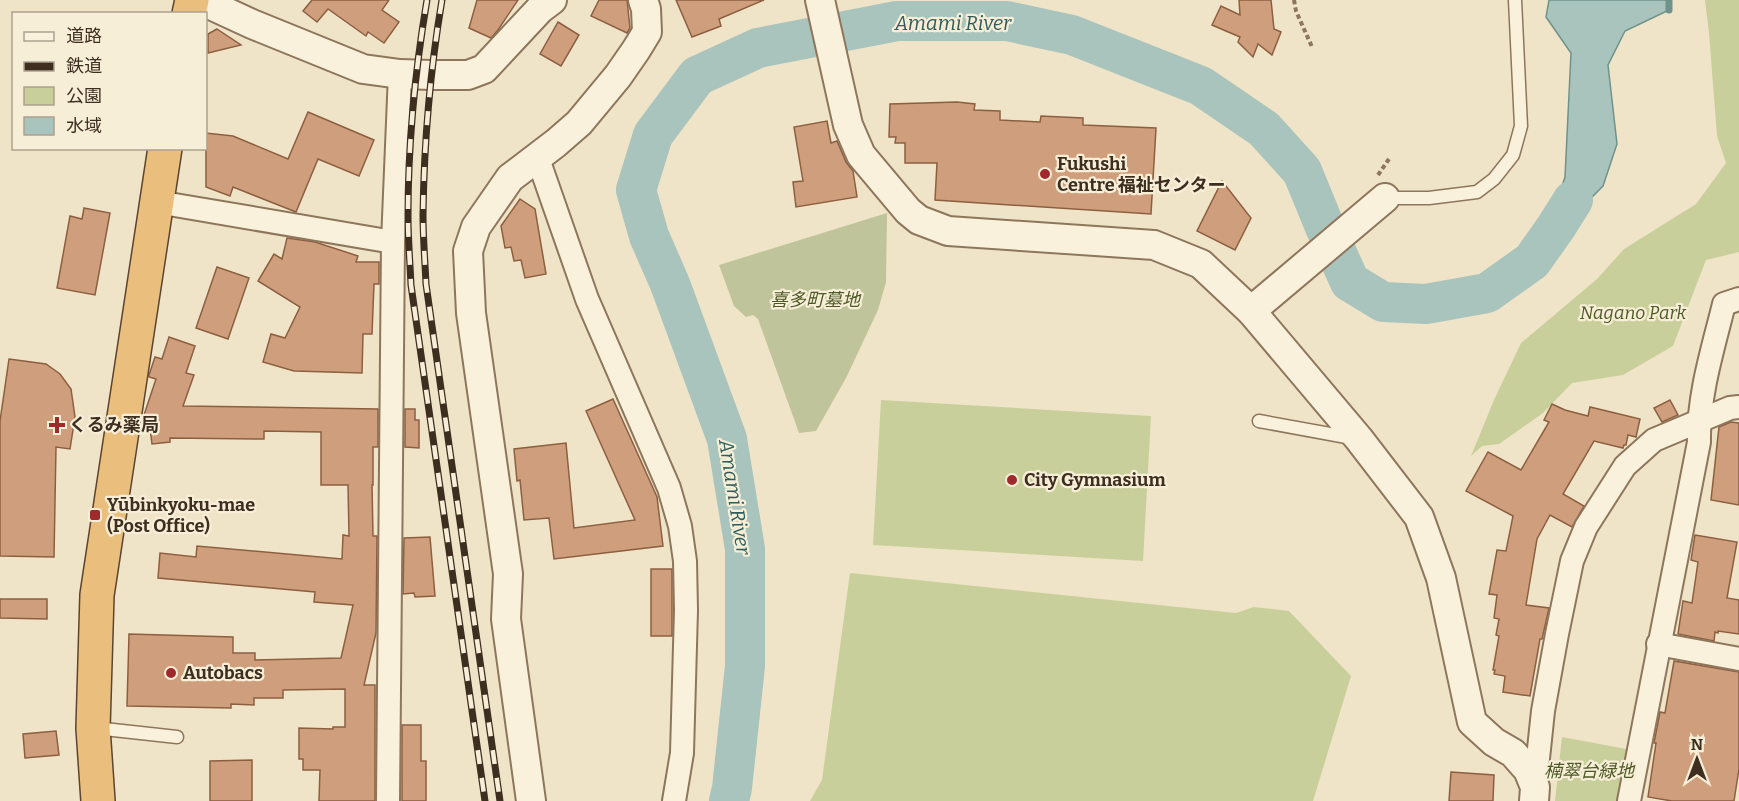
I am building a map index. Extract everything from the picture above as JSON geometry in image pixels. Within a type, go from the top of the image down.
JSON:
[{"type":"highway","points":[[98,801],[93,728],[97,595],[165,150]]},
{"type":"street","points":[[200,0],[252,24],[363,69],[400,74],[468,75],[484,69],[540,9],[552,0]]},
{"type":"street","points":[[531,801],[506,620],[508,574],[471,313],[468,251],[476,227],[491,202],[510,178],[579,123],[618,76],[647,32],[646,9],[643,0]]},
{"type":"street","points":[[820,0],[848,125],[861,155],[908,211],[919,220],[948,231],[1154,245],[1201,264],[1261,303],[1359,439],[1419,517],[1441,578],[1472,722],[1494,742],[1513,753],[1528,770],[1534,794]]},
{"type":"street","points":[[388,801],[393,242],[400,74]]},
{"type":"street","points":[[537,156],[587,299],[669,488],[680,526],[685,561],[686,610],[682,753],[674,801]]},
{"type":"street","points":[[1261,303],[1380,188]]},
{"type":"street","points":[[157,202],[393,242]]},
{"type":"street","points":[[1629,801],[1699,442],[1699,420],[1705,379],[1724,304],[1739,298]]},
{"type":"street","points":[[1534,794],[1543,711],[1557,634],[1572,561],[1586,528],[1625,466],[1654,440],[1699,420],[1739,406]]},
{"type":"street","points":[[1659,644],[1739,659]]},
{"type":"lane","points":[[1380,188],[1429,198],[1477,192],[1494,179],[1513,155],[1521,126],[1515,0]]},
{"type":"lane","points":[[1259,421],[1359,439]]},
{"type":"lane","points":[[93,728],[177,737]]},
{"type":"path","points":[[1294,0],[1312,48]]},
{"type":"path","points":[[1380,188],[1389,159]]},
{"type":"green space","name":"Nagano Park","points":[[1705,0],[1739,0],[1739,252],[1706,260],[1673,346],[1623,375],[1572,383],[1543,413],[1499,444],[1482,446],[1471,456],[1521,343],[1597,279],[1624,249],[1696,204],[1726,163],[1717,136]]},
{"type":"green space","name":"喜多町墓地","points":[[887,213],[886,282],[878,310],[846,378],[816,431],[799,433],[758,319],[753,315],[746,317],[734,306],[719,265]]},
{"type":"green space","name":"City Gymnasium","points":[[881,400],[1151,416],[1143,561],[873,545]]},
{"type":"green space","points":[[850,573],[1236,613],[1254,607],[1289,611],[1351,676],[1313,801],[810,801],[822,780]]},
{"type":"green space","name":"楠翠台緑地","points":[[1562,737],[1637,751],[1628,801],[1555,801]]},
{"type":"water","points":[[1549,0],[1667,0],[1669,10],[1625,31],[1608,65],[1617,144],[1603,186],[1542,247],[1565,177],[1571,53],[1546,17]]},
{"type":"building","points":[[312,0],[389,0],[382,10],[399,22],[384,43],[368,32],[366,36],[328,9],[317,22],[303,11]]},
{"type":"building","points":[[477,0],[518,0],[491,38],[469,28]]},
{"type":"building","points":[[599,0],[627,0],[630,28],[627,33],[591,16]]},
{"type":"building","points":[[676,0],[764,0],[719,19],[721,26],[692,37]]},
{"type":"building","points":[[1239,0],[1271,0],[1274,29],[1281,32],[1272,55],[1258,44],[1253,57],[1238,42],[1240,37],[1212,25],[1221,6],[1240,15]]},
{"type":"building","points":[[558,22],[579,35],[561,66],[540,54]]},
{"type":"building","points":[[217,29],[241,45],[208,53],[208,34]]},
{"type":"building","name":"Fukushi Centre 福祉センター","points":[[957,102],[975,104],[974,110],[1000,111],[1000,120],[1040,122],[1041,116],[1083,118],[1083,125],[1156,128],[1151,214],[935,200],[937,163],[905,163],[905,143],[895,143],[896,137],[889,137],[890,104]]},
{"type":"building","points":[[308,112],[374,140],[359,176],[318,159],[296,212],[233,187],[230,196],[206,187],[207,133],[233,136],[288,159]]},
{"type":"building","points":[[827,121],[831,143],[837,141],[846,162],[853,171],[857,197],[796,207],[793,182],[803,181],[794,127]]},
{"type":"building","points":[[1222,181],[1251,218],[1235,250],[1197,231]]},
{"type":"building","points":[[520,199],[535,209],[546,274],[525,278],[521,260],[514,261],[511,247],[505,248],[501,226]]},
{"type":"building","points":[[84,208],[110,213],[95,295],[57,288],[70,216],[82,219]]},
{"type":"building","points":[[287,238],[315,242],[358,256],[356,262],[379,262],[379,284],[374,284],[372,334],[363,334],[362,373],[294,371],[263,362],[271,334],[285,338],[300,307],[258,281],[274,254],[282,259]]},
{"type":"building","points":[[217,267],[249,278],[228,339],[196,328]]},
{"type":"building","points":[[169,337],[195,346],[186,373],[194,375],[183,406],[378,409],[378,447],[373,447],[372,485],[373,536],[377,536],[376,633],[364,685],[375,685],[375,801],[319,801],[320,770],[303,770],[303,759],[299,759],[299,728],[345,727],[345,689],[283,690],[283,698],[254,698],[254,705],[231,704],[231,708],[127,706],[129,634],[233,637],[233,653],[255,653],[255,660],[341,658],[353,605],[314,602],[315,592],[158,578],[160,553],[196,557],[197,546],[342,559],[343,535],[349,536],[348,485],[321,485],[321,432],[264,431],[264,439],[170,438],[170,442],[152,444],[149,420],[143,418],[156,379],[149,375],[155,357],[162,359]]},
{"type":"building","points":[[9,359],[46,364],[60,374],[71,389],[75,417],[70,449],[56,447],[54,557],[0,556],[0,421]]},
{"type":"building","points":[[613,399],[657,497],[663,546],[554,559],[549,518],[524,520],[514,449],[566,443],[574,528],[635,520],[586,411]]},
{"type":"building","points":[[1670,400],[1678,415],[1662,422],[1654,408]]},
{"type":"building","points":[[1552,404],[1588,416],[1590,407],[1640,419],[1636,437],[1628,435],[1623,448],[1594,441],[1563,494],[1584,506],[1572,527],[1550,515],[1537,539],[1526,605],[1549,608],[1542,639],[1540,639],[1530,696],[1503,692],[1505,676],[1494,674],[1495,670],[1493,670],[1499,636],[1496,635],[1499,619],[1494,618],[1497,595],[1489,594],[1497,550],[1506,551],[1513,516],[1466,491],[1488,452],[1521,470],[1549,422],[1544,420]]},
{"type":"building","points":[[405,409],[415,409],[415,420],[419,420],[419,448],[405,447]]},
{"type":"building","points":[[1731,422],[1739,423],[1739,505],[1711,500],[1719,427]]},
{"type":"building","points":[[1695,535],[1737,542],[1727,598],[1739,600],[1739,634],[1718,631],[1718,633],[1715,632],[1714,641],[1678,634],[1683,601],[1692,603],[1698,562],[1691,560]]},
{"type":"building","points":[[430,537],[435,596],[415,597],[414,593],[403,594],[404,538]]},
{"type":"building","points":[[651,569],[672,569],[672,636],[651,636]]},
{"type":"building","points":[[0,599],[47,599],[47,619],[0,618]]},
{"type":"building","points":[[1674,661],[1739,672],[1739,769],[1734,801],[1672,801],[1648,797],[1656,743],[1654,743],[1660,712],[1665,713]]},
{"type":"building","points":[[402,725],[421,725],[421,761],[426,761],[426,801],[402,801]]},
{"type":"building","points":[[56,731],[59,755],[25,758],[23,734]]},
{"type":"building","points":[[252,760],[252,801],[210,801],[210,761]]},
{"type":"building","points":[[1451,772],[1494,775],[1493,801],[1449,801]]},
{"type":"waterway","points":[[1669,0],[1669,10]]},
{"type":"waterway","name":"Amami River","points":[[729,801],[745,666],[745,549],[727,439],[670,284],[649,236],[636,190],[653,135],[697,76],[758,48],[897,21],[1007,21],[1072,35],[1201,86],[1264,129],[1302,171],[1350,282],[1383,302],[1426,304],[1487,293],[1532,261],[1573,200]]},
{"type":"railway","points":[[427,0],[419,54],[409,162],[408,225],[411,285],[485,801]]},
{"type":"railway","points":[[442,0],[428,107],[423,224],[426,284],[500,801]]},
{"type":"place","name":"Fukushi Centre 福祉センター","points":[[1045,174]]},
{"type":"place","name":"くるみ薬局","points":[[57,425]]},
{"type":"place","name":"City Gymnasium","points":[[1012,480]]},
{"type":"place","name":"Yūbinkyoku-mae (Post Office)","points":[[95,515]]},
{"type":"place","name":"Autobacs","points":[[171,673]]}]
